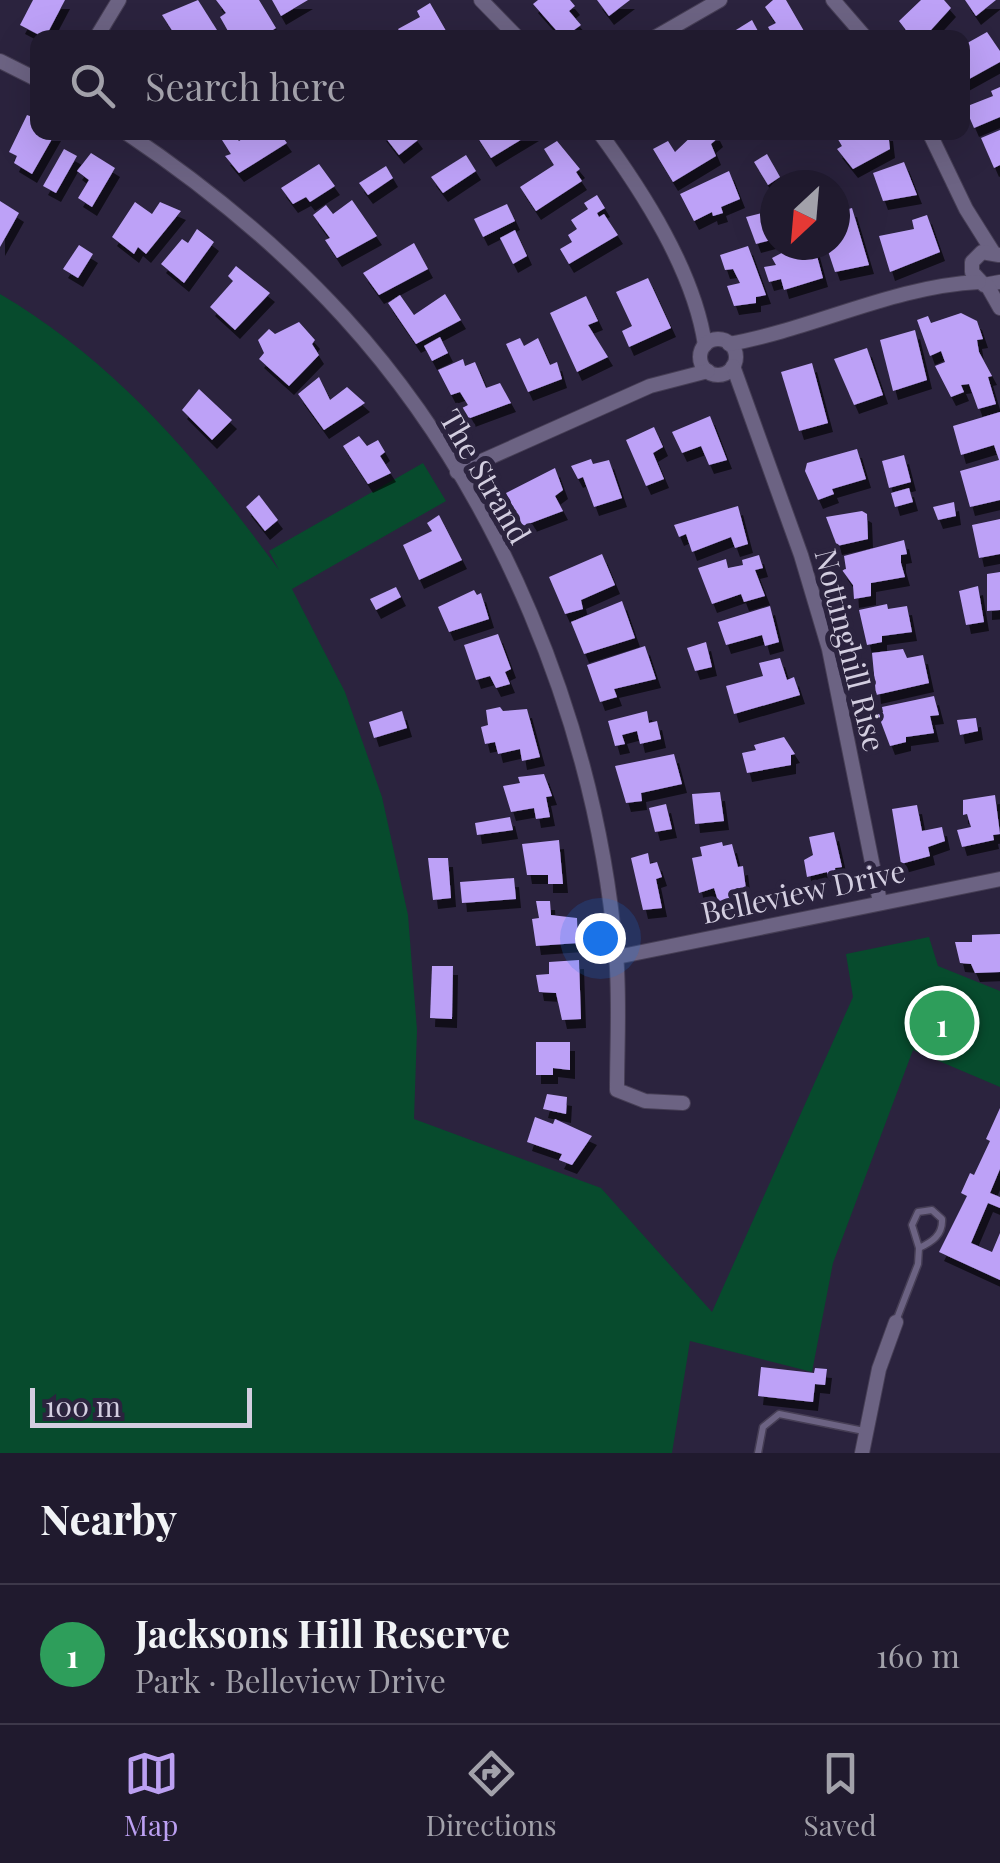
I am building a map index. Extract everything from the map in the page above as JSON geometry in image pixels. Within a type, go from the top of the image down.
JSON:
[{"type":"street","points":[[101,30],[119,0]]},
{"type":"street","points":[[481,0],[510,30]]},
{"type":"street","points":[[668,30],[720,0]]},
{"type":"street","points":[[834,0],[859,30]]},
{"type":"street","points":[[0,61],[30,76]]},
{"type":"street","name":"The Strand","points":[[136,140],[208,192],[277,251],[345,318],[475,499],[526,608],[588,786],[616,958],[617,1090],[645,1101],[683,1103]]},
{"type":"street","points":[[603,140],[660,232],[695,302],[726,341]]},
{"type":"street","points":[[931,287],[974,260],[998,254],[966,210],[933,140]]},
{"type":"street","points":[[966,210],[974,260],[972,272],[988,283],[1000,308]]},
{"type":"street","points":[[457,472],[650,386],[703,349],[726,341],[774,336],[931,287],[988,283]]},
{"type":"street","points":[[695,302],[703,349]]},
{"type":"street","points":[[650,386],[711,373],[774,336]]},
{"type":"street","name":"Nottinghill Rise","points":[[726,341],[748,419],[801,555],[829,649],[880,902]]},
{"type":"street","name":"Nottinghill Rise","points":[[703,349],[711,373],[733,392],[748,419]]},
{"type":"street","name":"Belleview Drive","points":[[616,958],[1000,879]]},
{"type":"street","points":[[860,1445],[896,1322]]},
{"type":"lane","points":[[896,1322],[918,1264],[919,1248],[912,1225],[918,1212],[932,1210],[942,1219],[942,1226],[934,1240],[919,1248]]},
{"type":"lane","points":[[758,1453],[763,1427],[779,1414],[860,1445]]},
{"type":"green space","points":[[0,294],[81,351],[153,417],[187,453],[279,570],[269,551],[423,463],[446,501],[292,589],[345,692],[382,797],[408,915],[417,1030],[414,1119],[601,1188],[712,1312],[853,997],[846,954],[929,937],[938,966],[1000,991],[1000,1087],[913,1050],[833,1263],[812,1372],[690,1341],[672,1453],[0,1453]]},
{"type":"building","points":[[33,0],[65,0],[49,30],[30,30],[20,25]]},
{"type":"building","points":[[198,0],[217,30],[172,30],[162,15]]},
{"type":"building","points":[[216,0],[259,0],[276,28],[227,30],[220,17],[226,13]]},
{"type":"building","points":[[272,0],[308,0],[281,16]]},
{"type":"building","points":[[538,0],[570,0],[575,6],[569,11],[581,25],[574,30],[556,30],[533,4]]},
{"type":"building","points":[[597,0],[630,0],[609,16]]},
{"type":"building","points":[[773,0],[786,0],[803,30],[770,30],[768,27],[776,23],[765,7]]},
{"type":"building","points":[[921,0],[944,0],[951,8],[931,30],[906,30],[899,21]]},
{"type":"building","points":[[965,0],[996,0],[976,16]]},
{"type":"building","points":[[430,3],[446,30],[399,30],[420,17],[417,11]]},
{"type":"building","points":[[752,20],[757,30],[736,30]]},
{"type":"building","points":[[987,32],[1000,51],[1000,62],[970,79],[970,42]]},
{"type":"building","points":[[1000,87],[1000,117],[974,128],[970,105],[993,96],[991,91]]},
{"type":"building","points":[[27,115],[30,140],[51,140],[32,174],[14,163],[17,156],[9,152]]},
{"type":"building","points":[[1000,130],[1000,165],[994,168],[981,138]]},
{"type":"building","points":[[222,140],[287,143],[239,173],[225,156],[231,154]]},
{"type":"building","points":[[387,140],[418,140],[399,155]]},
{"type":"building","points":[[479,140],[521,140],[491,158]]},
{"type":"building","points":[[688,140],[716,140],[711,144],[716,156],[673,182],[653,149],[668,141],[675,152]]},
{"type":"building","points":[[838,140],[889,140],[890,149],[853,169],[837,149],[842,146]]},
{"type":"building","points":[[557,141],[580,169],[576,172],[582,181],[536,211],[520,187],[554,165],[544,149]]},
{"type":"building","points":[[64,149],[77,156],[56,193],[43,186]]},
{"type":"building","points":[[91,153],[115,168],[92,207],[78,198],[89,180],[77,171]]},
{"type":"building","points":[[767,154],[776,170],[760,172],[754,162]]},
{"type":"building","points":[[466,155],[476,171],[443,193],[431,177]]},
{"type":"building","points":[[904,162],[917,195],[883,201],[873,173]]},
{"type":"building","points":[[319,164],[335,186],[310,202],[306,197],[293,204],[281,188]]},
{"type":"building","points":[[386,166],[393,178],[368,195],[359,183]]},
{"type":"building","points":[[729,171],[740,199],[721,207],[723,213],[713,216],[712,212],[694,221],[680,194]]},
{"type":"building","points":[[597,195],[605,208],[597,213],[599,217],[604,214],[618,235],[569,264],[560,249],[572,242],[568,235],[577,229],[571,220],[588,209],[584,203]]},
{"type":"building","points":[[352,200],[377,236],[337,258],[325,240],[330,238],[313,215],[326,205],[333,214]]},
{"type":"building","points":[[0,201],[19,213],[0,247]]},
{"type":"building","points":[[135,202],[152,214],[160,202],[181,211],[146,254],[138,247],[134,254],[112,237]]},
{"type":"building","points":[[507,204],[515,221],[483,237],[474,219]]},
{"type":"building","points":[[850,209],[869,265],[835,272],[831,260],[850,260]]},
{"type":"building","points":[[760,214],[760,243],[756,244],[746,217]]},
{"type":"building","points":[[927,215],[940,252],[890,272],[879,236],[914,229],[912,220]]},
{"type":"building","points":[[197,229],[214,242],[184,283],[161,264],[182,239],[188,243]]},
{"type":"building","points":[[515,230],[527,256],[513,264],[500,238]]},
{"type":"building","points":[[414,243],[428,269],[379,295],[363,273]]},
{"type":"building","points":[[79,245],[93,254],[78,278],[63,269]]},
{"type":"building","points":[[748,246],[766,295],[756,297],[756,303],[734,306],[727,286],[740,283],[733,269],[725,270],[720,255]]},
{"type":"building","points":[[773,260],[818,260],[823,278],[784,290],[781,279],[769,282],[764,267],[776,265]]},
{"type":"building","points":[[236,266],[270,293],[235,330],[210,307],[233,281],[228,276]]},
{"type":"building","points":[[648,278],[671,328],[629,347],[622,331],[632,326],[616,292]]},
{"type":"building","points":[[445,294],[461,320],[416,344],[388,303],[400,295],[414,315]]},
{"type":"building","points":[[586,296],[598,321],[588,325],[608,357],[577,372],[550,313]]},
{"type":"building","points":[[961,313],[977,321],[983,339],[977,340],[979,352],[992,376],[988,377],[996,404],[978,409],[969,384],[961,385],[964,392],[951,397],[935,366],[945,362],[941,351],[930,356],[917,320],[928,316],[931,323]]},
{"type":"building","points":[[299,322],[315,340],[312,344],[319,355],[289,386],[259,359],[264,353],[258,340],[269,329],[275,334]]},
{"type":"building","points":[[915,330],[927,380],[893,391],[880,340]]},
{"type":"building","points":[[440,337],[448,353],[432,361],[424,346]]},
{"type":"building","points":[[520,338],[524,346],[538,338],[550,365],[557,362],[562,379],[528,392],[506,344]]},
{"type":"building","points":[[867,348],[883,395],[854,405],[834,359]]},
{"type":"building","points":[[463,359],[465,366],[475,362],[486,388],[500,383],[511,403],[462,421],[458,410],[468,405],[460,392],[451,395],[438,370]]},
{"type":"building","points":[[812,363],[828,423],[799,431],[781,372]]},
{"type":"building","points":[[319,377],[330,400],[347,387],[365,403],[324,430],[298,394]]},
{"type":"building","points":[[199,389],[232,420],[212,440],[182,410]]},
{"type":"building","points":[[1000,412],[1000,500],[970,507],[960,471],[999,460],[994,445],[961,455],[953,426]]},
{"type":"building","points":[[710,416],[727,460],[709,465],[701,446],[682,453],[672,432]]},
{"type":"building","points":[[654,427],[663,447],[653,453],[664,479],[646,486],[626,440]]},
{"type":"building","points":[[359,436],[367,446],[378,440],[385,452],[380,456],[391,473],[368,484],[343,446]]},
{"type":"building","points":[[857,449],[866,479],[832,489],[834,494],[818,500],[805,471],[807,463]]},
{"type":"building","points":[[904,455],[911,482],[889,488],[882,461]]},
{"type":"building","points":[[591,459],[593,464],[609,460],[622,498],[594,507],[583,477],[578,479],[571,466]]},
{"type":"building","points":[[555,468],[563,490],[555,496],[563,511],[523,526],[506,493]]},
{"type":"building","points":[[909,488],[913,502],[895,507],[891,493]]},
{"type":"building","points":[[259,495],[278,520],[265,531],[246,507]]},
{"type":"building","points":[[954,502],[956,516],[938,520],[933,507]]},
{"type":"building","points":[[738,506],[748,544],[735,548],[731,537],[692,552],[686,534],[679,537],[674,525]]},
{"type":"building","points":[[862,511],[867,514],[868,539],[837,546],[826,517]]},
{"type":"building","points":[[439,515],[462,560],[419,580],[403,545],[432,531],[427,523]]},
{"type":"building","points":[[1000,519],[1000,554],[979,558],[972,525]]},
{"type":"building","points":[[904,540],[907,554],[901,555],[901,563],[905,577],[871,583],[871,596],[854,599],[853,585],[842,570],[846,569],[844,556]]},
{"type":"building","points":[[602,554],[615,585],[581,600],[583,609],[565,614],[549,577]]},
{"type":"building","points":[[759,555],[763,568],[755,570],[765,596],[744,602],[741,594],[712,604],[698,568],[726,559],[728,568],[743,565],[742,560]]},
{"type":"building","points":[[1000,572],[1000,610],[987,611],[987,574]]},
{"type":"building","points":[[978,586],[984,622],[966,625],[959,591]]},
{"type":"building","points":[[396,587],[401,597],[376,610],[370,599]]},
{"type":"building","points":[[474,590],[477,595],[481,593],[489,619],[449,632],[438,607]]},
{"type":"building","points":[[622,601],[635,638],[584,654],[571,622]]},
{"type":"building","points":[[887,604],[888,609],[907,606],[912,632],[882,636],[882,642],[867,645],[859,610]]},
{"type":"building","points":[[770,606],[779,642],[765,646],[762,635],[726,645],[718,622]]},
{"type":"building","points":[[498,634],[511,669],[505,672],[510,684],[496,688],[490,676],[476,680],[464,645]]},
{"type":"building","points":[[706,642],[712,667],[695,671],[687,648]]},
{"type":"building","points":[[645,646],[656,679],[614,689],[617,697],[600,702],[587,665]]},
{"type":"building","points":[[903,649],[907,658],[923,655],[929,683],[876,695],[872,653]]},
{"type":"building","points":[[780,658],[787,680],[794,677],[800,695],[734,714],[726,686],[763,676],[759,663]]},
{"type":"building","points":[[934,696],[939,715],[930,716],[934,733],[906,737],[906,742],[890,746],[878,714],[883,712],[882,707]]},
{"type":"building","points":[[500,707],[503,711],[527,709],[540,757],[522,761],[520,749],[498,754],[495,742],[485,744],[481,727],[488,725],[486,710]]},
{"type":"building","points":[[402,711],[407,728],[374,738],[369,722]]},
{"type":"building","points":[[647,711],[649,723],[657,721],[661,739],[640,744],[637,731],[622,735],[625,744],[615,746],[608,721]]},
{"type":"building","points":[[976,718],[978,731],[960,735],[957,720]]},
{"type":"building","points":[[784,737],[795,754],[791,755],[791,765],[747,773],[742,753],[756,750],[754,745]]},
{"type":"building","points":[[674,754],[682,784],[641,793],[642,801],[626,803],[615,766]]},
{"type":"building","points":[[544,774],[552,796],[546,797],[550,817],[536,819],[534,808],[511,812],[503,786],[520,783],[518,777]]},
{"type":"building","points":[[720,792],[724,821],[695,824],[692,794]]},
{"type":"building","points":[[995,795],[1000,834],[993,835],[994,840],[962,847],[957,830],[971,827],[967,814],[963,815],[963,800]]},
{"type":"building","points":[[666,804],[672,829],[655,832],[649,808]]},
{"type":"building","points":[[917,805],[922,831],[942,827],[945,841],[928,847],[930,856],[901,864],[892,809]]},
{"type":"building","points":[[510,817],[513,830],[477,835],[475,823]]},
{"type":"building","points":[[834,832],[842,867],[835,868],[836,875],[828,876],[827,872],[807,877],[804,860],[813,855],[809,837]]},
{"type":"building","points":[[559,840],[563,884],[548,884],[548,875],[527,875],[522,844]]},
{"type":"building","points":[[722,842],[723,846],[732,844],[738,867],[743,866],[747,897],[718,901],[714,888],[699,893],[692,858],[702,856],[700,847]]},
{"type":"building","points":[[648,853],[650,864],[657,862],[662,877],[656,879],[662,908],[643,910],[631,858]]},
{"type":"building","points":[[428,858],[448,858],[451,898],[433,900]]},
{"type":"building","points":[[514,878],[516,899],[462,903],[460,882]]},
{"type":"building","points":[[536,901],[550,901],[551,915],[577,918],[578,943],[536,946],[532,919],[539,918]]},
{"type":"building","points":[[1000,934],[1000,972],[975,973],[971,964],[960,963],[955,942],[972,942],[972,935]]},
{"type":"building","points":[[579,960],[581,1019],[562,1020],[556,993],[539,992],[536,975],[549,974],[549,962]]},
{"type":"building","points":[[432,966],[453,966],[452,1019],[430,1018]]},
{"type":"building","points":[[536,1042],[570,1042],[570,1070],[553,1068],[553,1075],[536,1075]]},
{"type":"building","points":[[547,1094],[567,1097],[566,1114],[543,1109]]},
{"type":"building","points":[[1000,1108],[1000,1169],[990,1193],[1000,1197],[1000,1208],[988,1203],[971,1243],[992,1252],[1000,1233],[1000,1280],[939,1252],[967,1196],[961,1193],[990,1141],[986,1139]]},
{"type":"building","points":[[535,1117],[553,1124],[555,1119],[592,1136],[572,1165],[559,1160],[562,1154],[527,1142]]},
{"type":"building","points":[[761,1367],[814,1373],[815,1368],[827,1369],[825,1385],[815,1384],[813,1402],[758,1396]]},
{"type":"place","name":"Jacksons Hill Reserve","points":[[942,1023]]}]
